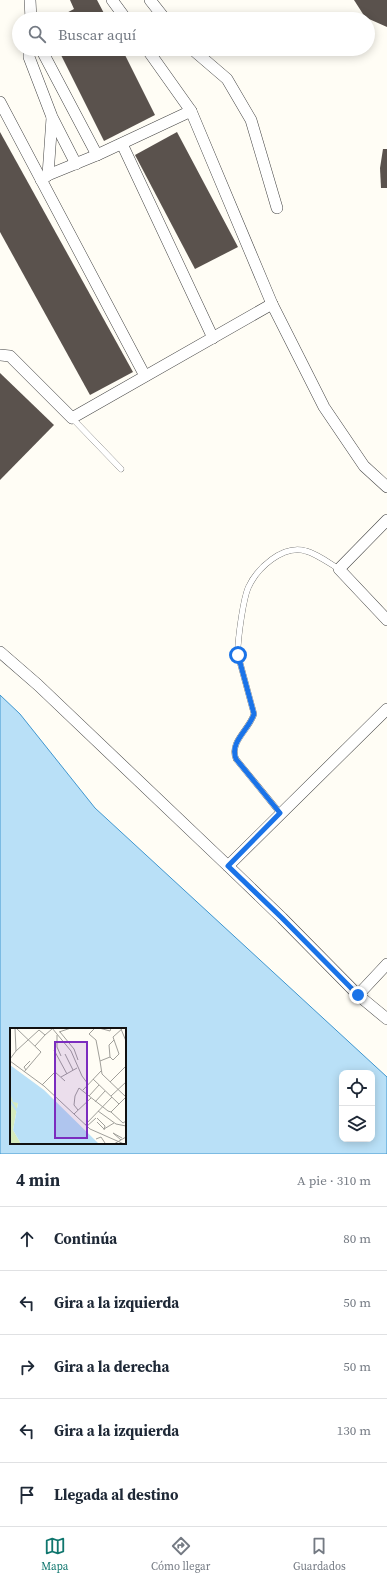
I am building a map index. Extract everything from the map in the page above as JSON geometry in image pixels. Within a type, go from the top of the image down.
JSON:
[{"type":"street","points":[[30,0],[31,12]]},
{"type":"street","points":[[112,0],[121,12]]},
{"type":"street","points":[[150,0],[159,12]]},
{"type":"street","points":[[29,56],[52,117],[76,164]]},
{"type":"street","points":[[45,56],[97,156]]},
{"type":"street","points":[[152,56],[190,111],[272,304],[324,407],[364,466],[387,487]]},
{"type":"street","points":[[200,56],[226,79],[245,108],[251,120],[277,208]]},
{"type":"street","points":[[0,102],[45,177],[146,376]]},
{"type":"street","points":[[45,177],[97,156],[190,111]]},
{"type":"street","points":[[45,177],[52,117]]},
{"type":"street","points":[[122,144],[213,338]]},
{"type":"street","points":[[0,355],[10,356],[72,418],[272,304]]},
{"type":"street","points":[[387,520],[339,569],[387,620]]},
{"type":"street","points":[[0,652],[38,685],[228,866],[358,995],[382,1010],[387,1019]]},
{"type":"street","points":[[228,866],[387,709]]},
{"type":"street","points":[[358,995],[387,964]]},
{"type":"lane","points":[[72,418],[121,469]]},
{"type":"lane","points":[[280,813],[236,759],[234,753],[235,746],[252,720],[254,714],[238,655],[238,646],[248,589],[256,574],[277,555],[296,550],[307,551],[339,569]]},
{"type":"water","points":[[0,695],[20,714],[95,808],[387,1077],[387,1154],[0,1154]]},
{"type":"building","points":[[70,0],[97,0],[103,12],[68,12],[74,9]]},
{"type":"building","points":[[354,0],[387,0],[387,27],[375,22],[375,12],[362,12]]},
{"type":"building","points":[[62,56],[126,56],[155,115],[104,141]]},
{"type":"building","points":[[0,132],[133,372],[90,395],[0,232]]},
{"type":"building","points":[[177,132],[238,247],[195,269],[135,155]]},
{"type":"building","points":[[383,149],[387,149],[387,188],[381,188],[380,168]]},
{"type":"building","points":[[0,373],[54,425],[0,480]]},
{"type":"route","points":[[238,655],[254,714],[252,720],[235,746],[234,753],[236,759],[280,813],[228,866],[358,995]]}]
